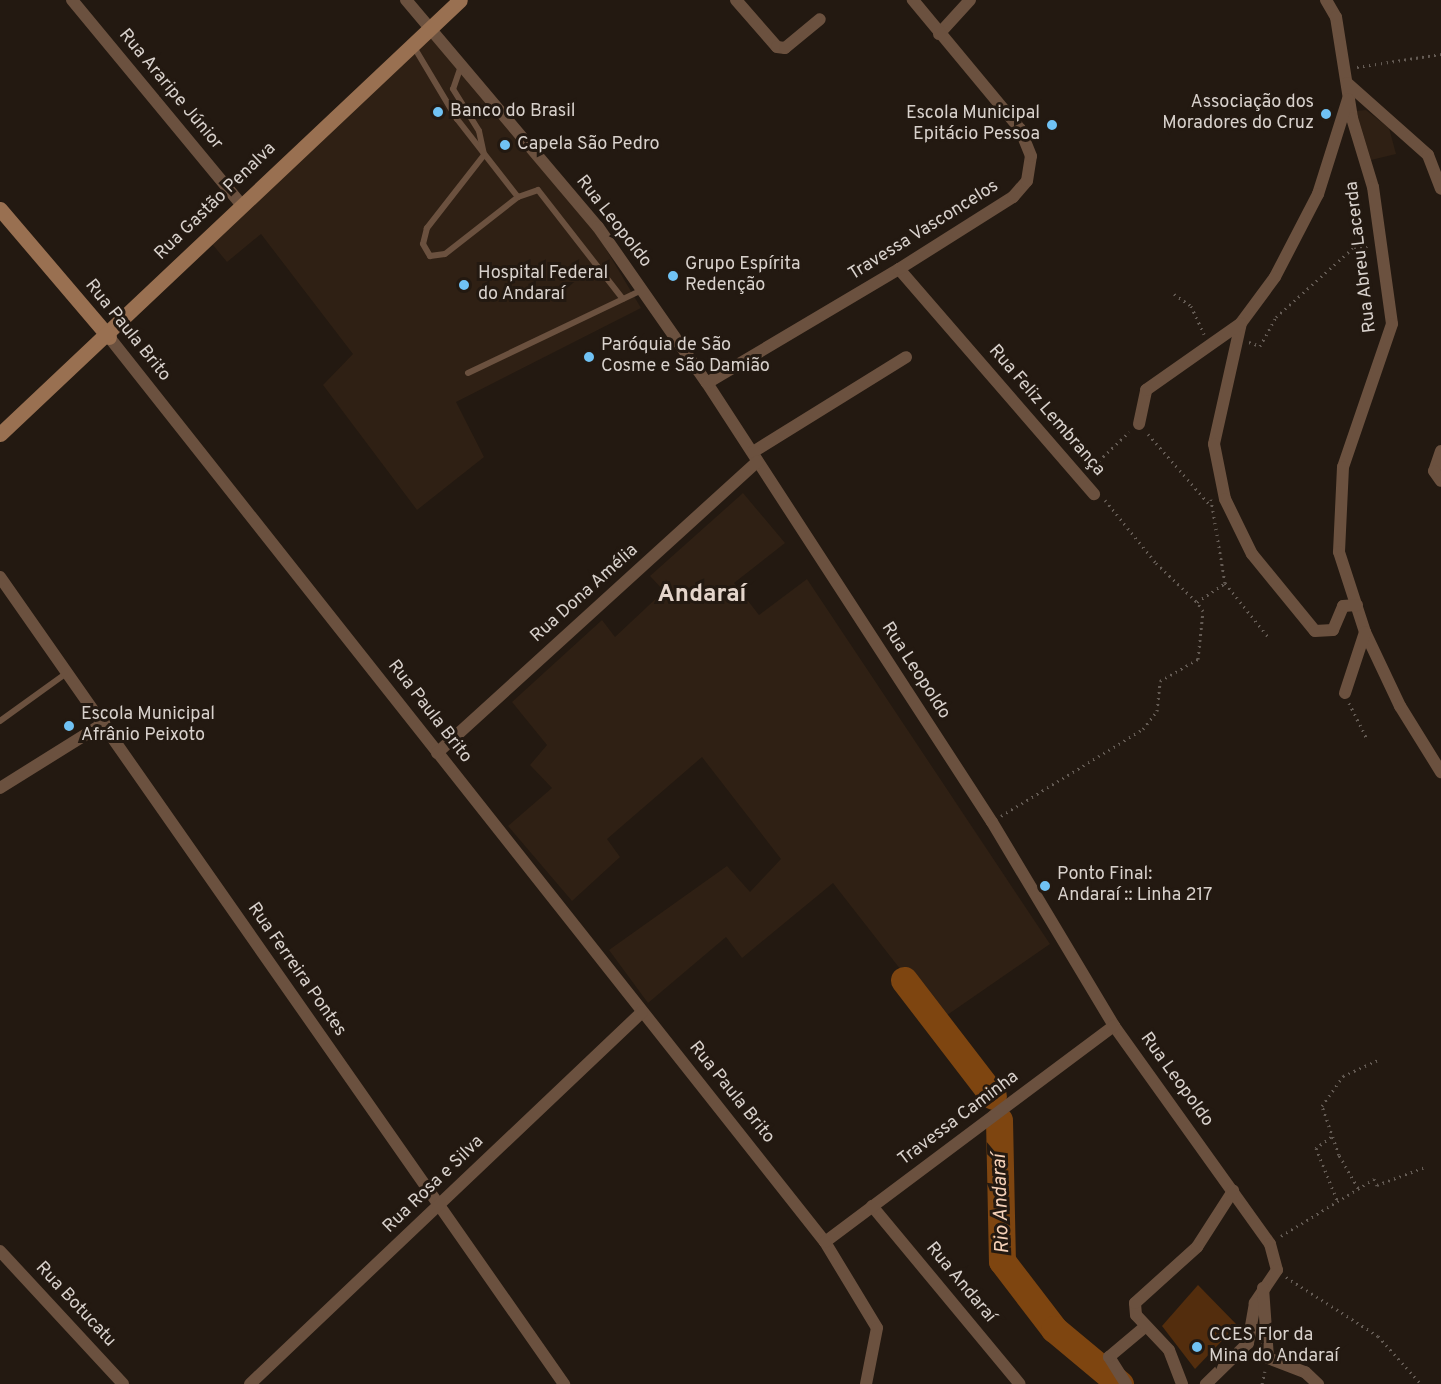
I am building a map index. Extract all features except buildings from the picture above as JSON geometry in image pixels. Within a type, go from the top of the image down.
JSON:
[{"type":"street","name":"Rua Araripe Júnior","points":[[72,0],[240,203]]},
{"type":"street","name":"Rua Leopoldo","points":[[406,0],[598,227],[707,383],[992,822],[1114,1026],[1270,1244],[1277,1270]]},
{"type":"street","name":"Rua Gastão Penalva","points":[[0,434],[109,337],[240,203],[460,0]]},
{"type":"street","points":[[736,0],[777,47],[785,48],[820,19]]},
{"type":"street","name":"Travessa Vasconcelos","points":[[707,383],[899,269],[1014,197],[1027,181],[1031,156],[1020,129],[913,0]]},
{"type":"street","points":[[939,34],[970,0]]},
{"type":"street","name":"Rua Abreu Lacerda","points":[[1326,0],[1336,16],[1348,98],[1373,187],[1378,248],[1392,335],[1349,443],[1338,494],[1339,552],[1365,633],[1400,706],[1441,772]]},
{"type":"street","points":[[1347,83],[1428,155],[1441,189]]},
{"type":"street","points":[[1139,424],[1146,390],[1215,344],[1241,323],[1275,277],[1318,194],[1348,98]]},
{"type":"street","name":"Rua Paula Brito","points":[[0,209],[109,337],[825,1242],[877,1328],[866,1384]]},
{"type":"street","name":"Rua Feliz Lembrança","points":[[899,269],[1094,494]]},
{"type":"street","points":[[1241,323],[1214,444],[1225,499],[1252,554],[1315,631],[1333,630],[1342,606],[1357,605]]},
{"type":"street","name":"Rua Dona Amélia","points":[[437,753],[755,457],[906,357]]},
{"type":"street","points":[[1441,451],[1434,471],[1441,481]]},
{"type":"street","name":"Rua Ferreira Pontes","points":[[0,577],[564,1384]]},
{"type":"street","points":[[1345,693],[1365,633]]},
{"type":"street","points":[[0,788],[104,723]]},
{"type":"street","name":"Rua Rosa e Silva","points":[[250,1384],[642,1012]]},
{"type":"street","name":"Travessa Caminha","points":[[825,1242],[1114,1026]]},
{"type":"street","points":[[1182,1384],[1169,1350],[1136,1316],[1135,1303],[1143,1290],[1197,1247],[1233,1191]]},
{"type":"street","name":"Rua Andaraí","points":[[872,1206],[1020,1384]]},
{"type":"street","name":"Rua Botucatu","points":[[0,1251],[123,1384]]},
{"type":"street","points":[[1206,1384],[1248,1343],[1263,1287],[1277,1270]]},
{"type":"street","points":[[1263,1287],[1269,1358],[1305,1372],[1318,1384]]},
{"type":"street","points":[[1126,1384],[1109,1358],[1146,1326]]},
{"type":"lane","points":[[412,44],[484,155],[518,197]]},
{"type":"lane","points":[[461,65],[453,89],[479,131],[484,155],[427,228],[423,244],[429,256],[445,254],[518,197],[538,190],[623,299]]},
{"type":"lane","points":[[468,374],[643,290]]},
{"type":"lane","points":[[0,721],[68,672]]},
{"type":"path","points":[[1344,69],[1441,54]]},
{"type":"path","points":[[1236,338],[1260,346],[1276,317],[1354,247],[1378,248]]},
{"type":"path","points":[[1174,294],[1191,306],[1215,344]]},
{"type":"path","points":[[1080,478],[1139,424],[1210,505]]},
{"type":"path","points":[[1213,489],[1210,505],[1225,583],[1269,638]]},
{"type":"path","name":"Rua Feliz Lembrança","points":[[1094,494],[1102,496],[1197,602]]},
{"type":"path","points":[[992,822],[1143,729],[1156,711],[1160,681],[1198,659],[1203,610],[1197,602],[1225,583]]},
{"type":"path","points":[[1345,693],[1366,739]]},
{"type":"path","points":[[1358,1188],[1331,1137],[1324,1101],[1350,1070],[1380,1059]]},
{"type":"path","points":[[1331,1137],[1316,1148],[1337,1200]]},
{"type":"path","points":[[1270,1244],[1358,1188],[1425,1167]]},
{"type":"path","points":[[1277,1270],[1378,1336],[1421,1384]]},
{"type":"shaded area","name":"Hospital Federal do Andaraí","points":[[430,35],[594,229],[641,308],[456,402],[484,457],[417,510],[323,385],[353,354],[261,234],[227,262],[208,239]]},
{"type":"shaded area","points":[[1366,110],[1389,128],[1396,154],[1371,160],[1356,111]]},
{"type":"shaded area","points":[[743,493],[785,543],[734,583],[759,615],[807,579],[1050,944],[940,1020],[833,883],[742,958],[726,937],[648,1003],[609,950],[727,866],[750,892],[781,859],[702,757],[607,839],[620,857],[572,901],[508,826],[552,788],[530,765],[547,745],[512,702],[602,620],[615,637],[664,591],[650,576]]},
{"type":"shaded area","name":"CCES Flor da Mina do Andaraí","points":[[1198,1285],[1237,1325],[1195,1369],[1162,1326]]},
{"type":"waterway","name":"Rio Andaraí","points":[[904,980],[993,1096]]},
{"type":"waterway","name":"Rio Andaraí","points":[[999,1120],[1002,1261],[1054,1329],[1120,1384]]},
{"type":"place","name":"Banco do Brasil","points":[[438,112]]},
{"type":"place","name":"Associação dos Moradores do Cruz","points":[[1326,114]]},
{"type":"place","name":"Escola Municipal Epitácio Pessoa","points":[[1052,125]]},
{"type":"place","name":"Capela São Pedro","points":[[505,145]]},
{"type":"place","name":"Grupo Espírita Redenção","points":[[673,276]]},
{"type":"place","name":"Hospital Federal do Andaraí","points":[[464,285]]},
{"type":"place","name":"Paróquia de São Cosme e São Damião","points":[[589,357]]},
{"type":"place","name":"Escola Municipal Afrânio Peixoto","points":[[69,726]]},
{"type":"place","name":"Ponto Final: Andaraí :: Linha 217","points":[[1045,886]]},
{"type":"place","name":"CCES Flor da Mina do Andaraí","points":[[1197,1347]]},
{"type":"district","name":"Andaraí","points":[[702,596]]}]
